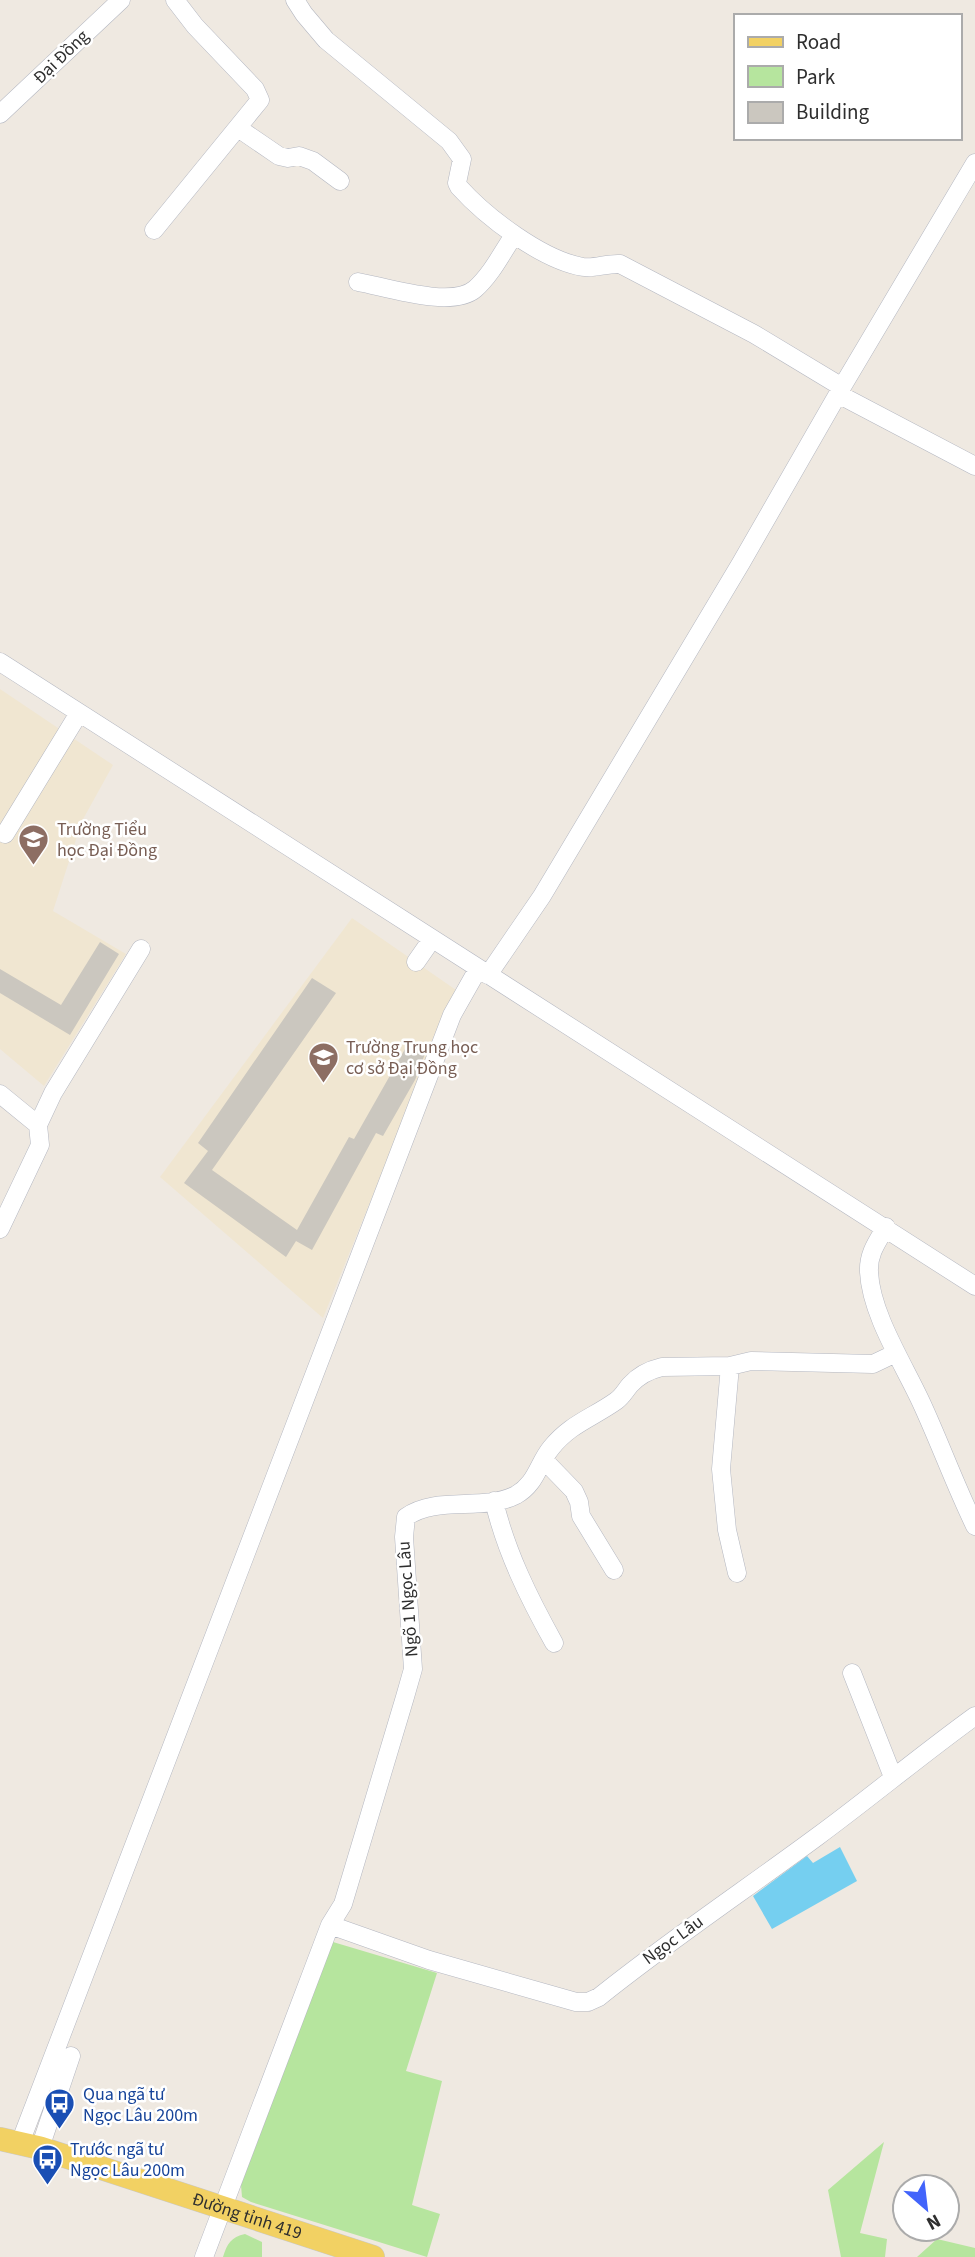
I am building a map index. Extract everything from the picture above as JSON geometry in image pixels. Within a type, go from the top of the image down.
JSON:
[{"type":"main road","name":"Đường tỉnh 419","points":[[20,2143],[373,2257]]},
{"type":"street","name":"Đại Đồng","points":[[0,114],[121,0]]},
{"type":"street","points":[[154,229],[259,102],[259,95],[195,26],[175,0]]},
{"type":"street","points":[[295,0],[326,40],[449,141],[462,159],[457,183],[459,187],[514,235],[580,266],[590,268],[604,264],[620,264],[754,334],[886,421],[975,466]]},
{"type":"street","points":[[238,128],[279,156],[299,156],[313,161],[340,181]]},
{"type":"street","points":[[20,2143],[447,1028],[483,972],[549,884],[975,163]]},
{"type":"street","points":[[358,282],[424,295],[454,298],[462,296],[474,290],[484,279],[514,235]]},
{"type":"street","points":[[0,662],[975,1286]]},
{"type":"street","points":[[5,834],[79,713]]},
{"type":"street","points":[[416,962],[432,939]]},
{"type":"street","points":[[1,1226],[40,1145],[38,1125],[53,1093],[141,949]]},
{"type":"street","points":[[0,1094],[38,1125]]},
{"type":"street","points":[[886,1227],[870,1256],[869,1276],[875,1300],[896,1353],[920,1399],[975,1526]]},
{"type":"street","name":"Ngõ 1 Ngọc Lâu","points":[[330,1925],[343,1904],[413,1669],[404,1537],[406,1517],[414,1511],[494,1501],[516,1495],[528,1486],[549,1450],[568,1429],[622,1397],[642,1374],[662,1367],[730,1366],[751,1361],[873,1364],[896,1353]]},
{"type":"street","points":[[730,1366],[722,1469],[727,1530],[737,1573]]},
{"type":"street","points":[[544,1460],[574,1491],[581,1516],[614,1570]]},
{"type":"street","points":[[494,1501],[504,1539],[532,1603],[554,1643]]},
{"type":"street","points":[[852,1673],[893,1777]]},
{"type":"street","name":"Ngọc Lâu","points":[[330,1925],[429,1960],[576,2002],[587,2002],[600,1997],[662,1948],[835,1824],[975,1716]]},
{"type":"street","points":[[204,2257],[330,1925]]},
{"type":"street","points":[[20,2143],[71,2056]]},
{"type":"shaded area","name":"Trường Tiểu học Đại Đồng","points":[[0,689],[113,765],[82,821],[53,911],[126,954],[44,1086],[0,1049]]},
{"type":"shaded area","name":"Trường Trung học cơ sở Đại Đồng","points":[[352,918],[456,990],[323,1318],[160,1177]]},
{"type":"green space","points":[[333,1942],[437,1973],[406,2071],[442,2081],[412,2205],[440,2214],[427,2257],[242,2197],[241,2185]]},
{"type":"green space","points":[[884,2142],[860,2233],[887,2239],[885,2257],[841,2257],[828,2190]]},
{"type":"green space","points":[[245,2234],[262,2242],[262,2257],[223,2257],[230,2242]]},
{"type":"green space","points":[[933,2243],[954,2243],[975,2248],[975,2257],[917,2257]]},
{"type":"water","points":[[840,1847],[857,1881],[772,1929],[753,1896],[807,1856],[813,1863]]},
{"type":"building","points":[[100,942],[119,954],[70,1035],[0,993],[0,969],[61,1005]]},
{"type":"building","points":[[312,978],[336,993],[212,1170],[297,1230],[349,1137],[354,1139],[409,1042],[426,1051],[415,1080],[383,1136],[376,1133],[312,1250],[296,1241],[286,1257],[184,1183],[208,1151],[198,1143]]},
{"type":"place","name":"Trường Tiểu học Đại Đồng","points":[[34,866]]},
{"type":"place","name":"Trường Trung học cơ sở Đại Đồng","points":[[323,1084]]},
{"type":"place","name":"Qua ngã tư Ngọc Lâu 200m","points":[[60,2131]]},
{"type":"place","name":"Trước ngã tư Ngọc Lâu 200m","points":[[47,2186]]}]
